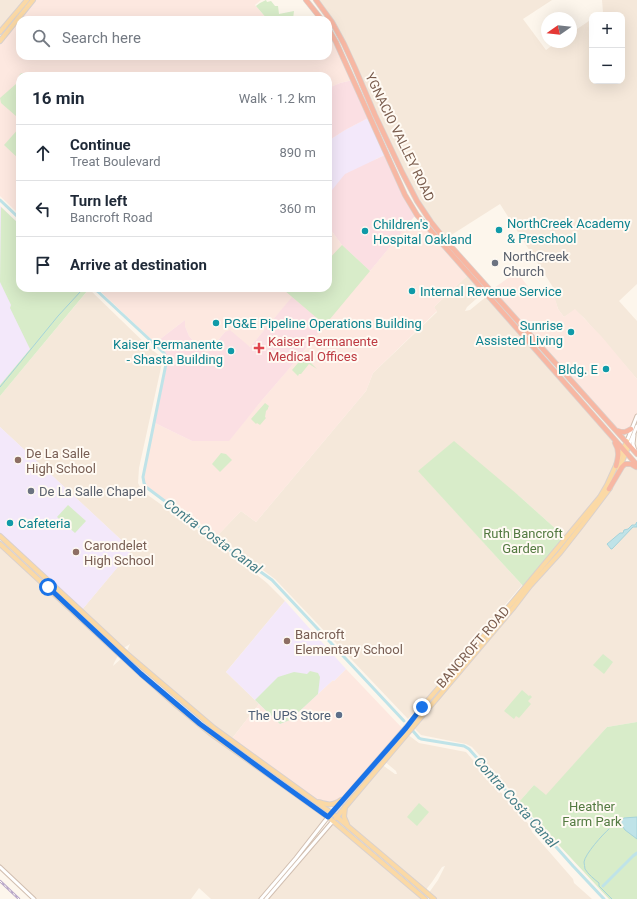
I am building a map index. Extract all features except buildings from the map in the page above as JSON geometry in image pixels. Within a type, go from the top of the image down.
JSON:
[{"type":"highway","points":[[306,0],[319,16]]},
{"type":"highway","name":"YGNACIO VALLEY ROAD","points":[[316,0],[328,16]]},
{"type":"highway","name":"YGNACIO VALLEY ROAD","points":[[332,22],[355,68],[402,172],[417,201],[431,222],[447,242],[636,452]]},
{"type":"highway","name":"YGNACIO VALLEY ROAD","points":[[332,35],[406,195],[417,215],[637,466]]},
{"type":"highway","points":[[607,430],[618,448],[616,466]]},
{"type":"highway","points":[[617,430],[626,433],[633,431]]},
{"type":"highway","points":[[609,489],[625,464],[637,466]]},
{"type":"main road","points":[[0,32],[27,0]]},
{"type":"main road","points":[[20,16],[33,0]]},
{"type":"main road","points":[[0,42],[16,22]]},
{"type":"main road","name":"BANCROFT ROAD","points":[[333,821],[514,607],[530,586],[573,537],[609,489],[628,443]]},
{"type":"main road","name":"BANCROFT ROAD","points":[[328,817],[406,728],[422,707],[511,604],[600,497],[625,451]]},
{"type":"main road","points":[[0,536],[126,653],[214,728],[337,816],[434,899]]},
{"type":"main road","points":[[0,544],[141,674],[187,714],[328,817],[425,899]]},
{"type":"main road","points":[[420,717],[423,710],[422,707]]},
{"type":"main road","points":[[316,802],[329,805],[335,804],[344,798]]},
{"type":"main road","points":[[345,806],[344,817],[348,826]]},
{"type":"street","points":[[628,443],[637,416]]},
{"type":"street","points":[[636,452],[633,431],[637,426]]},
{"type":"street","name":"BANCROFT ROAD","points":[[261,899],[328,817]]},
{"type":"street","name":"BANCROFT ROAD","points":[[266,899],[333,821]]},
{"type":"street","points":[[0,867],[34,899]]},
{"type":"shaded area","points":[[0,0],[27,0],[0,32]]},
{"type":"shaded area","points":[[33,0],[261,0],[255,5],[265,16],[20,16]]},
{"type":"shaded area","points":[[316,0],[552,0],[523,19],[541,43],[541,48],[545,48],[546,50],[549,48],[577,48],[577,29],[589,21],[589,84],[625,84],[625,12],[603,12],[602,0],[637,0],[637,284],[619,301],[637,321],[637,379],[584,318],[575,310],[564,317],[558,309],[553,294],[556,292],[500,204],[445,239],[417,201],[344,44],[332,25],[332,16],[326,16]]},
{"type":"shaded area","points":[[16,21],[16,60],[332,60],[332,36],[353,80],[332,86],[332,72],[16,72],[16,211],[0,196],[0,41]]},
{"type":"shaded area","points":[[353,80],[370,117],[332,138],[332,86]]},
{"type":"shaded area","points":[[370,117],[387,154],[376,159],[332,192],[332,138]]},
{"type":"shaded area","points":[[387,154],[417,215],[404,228],[370,271],[342,245],[332,231],[332,190],[345,174]]},
{"type":"shaded area","points":[[0,206],[16,221],[16,292],[21,292],[30,349],[0,385]]},
{"type":"shaded area","points":[[422,221],[469,274],[434,307],[437,311],[373,373],[366,391],[256,522],[241,511],[217,536],[173,503],[171,505],[148,488],[144,483],[143,477],[155,423],[192,441],[229,440],[310,344],[291,299],[250,347],[225,332],[207,353],[189,336],[185,326],[185,320],[155,343],[101,292],[332,292],[332,231],[342,245],[370,271],[403,231],[406,231],[413,223]]},
{"type":"shaded area","points":[[517,272],[535,296],[555,298],[558,309],[564,317],[575,309],[602,337],[637,379],[637,416],[631,429],[617,430],[491,290]]},
{"type":"shaded area","points":[[469,274],[484,292],[467,307],[465,311],[470,310],[487,296],[615,443],[618,456],[607,485],[566,538],[518,495],[418,470],[522,585],[408,719],[275,579],[217,536],[241,511],[256,522],[366,391],[373,373],[437,312],[434,307]]},
{"type":"shaded area","points":[[87,292],[92,292],[160,356],[162,363],[139,468],[138,483],[142,491],[231,554],[267,583],[285,601],[226,672],[259,704],[230,741],[126,653],[130,644],[122,649],[81,611],[132,550],[0,427],[0,396]]},
{"type":"shaded area","points":[[292,297],[325,325],[229,441],[192,441],[155,423],[168,359],[165,352],[155,343],[185,320],[185,326],[189,336],[207,353],[225,332],[230,330],[250,347]]},
{"type":"shaded area","points":[[0,427],[132,550],[81,611],[0,536]]},
{"type":"shaded area","points":[[631,464],[637,470],[637,722],[607,727],[546,796],[534,785],[519,802],[472,747],[466,744],[421,735],[413,727],[560,553],[622,467]]},
{"type":"shaded area","points":[[0,544],[119,654],[113,666],[122,658],[200,724],[328,817],[261,899],[211,899],[199,888],[191,899],[34,899],[0,867]]},
{"type":"shaded area","name":"Bancroft Elementary School","points":[[285,601],[346,669],[290,720],[280,724],[226,672]]},
{"type":"shaded area","points":[[346,669],[404,730],[345,798],[335,804],[316,801],[230,741],[259,704],[280,724],[290,720]]},
{"type":"shaded area","points":[[407,734],[419,743],[466,752],[530,826],[532,832],[573,879],[574,883],[592,899],[434,899],[428,894],[438,880],[445,866],[442,867],[425,891],[348,826],[345,819],[345,806],[381,764],[397,774],[396,771],[384,761]]},
{"type":"shaded area","points":[[333,821],[425,899],[266,899]]},
{"type":"green space","points":[[266,0],[267,2],[271,1],[275,6],[278,6],[279,14],[294,11],[293,16],[265,16],[256,6]]},
{"type":"green space","points":[[16,84],[16,116],[1,103],[0,98]]},
{"type":"green space","points":[[16,132],[16,156],[4,145]]},
{"type":"green space","points":[[1,207],[16,221],[16,292],[86,292],[0,396],[0,385],[30,349],[10,308],[11,305],[0,282]]},
{"type":"green space","points":[[342,245],[370,271],[325,325],[286,292],[332,292],[332,256]]},
{"type":"green space","points":[[304,356],[317,369],[309,364],[298,376],[292,370]]},
{"type":"green space","points":[[265,403],[269,406],[266,411],[266,418],[260,425],[257,423],[256,424],[251,419]]},
{"type":"green space","name":"Ruth Bancroft Garden","points":[[454,441],[566,538],[524,587],[418,471]]},
{"type":"green space","points":[[221,453],[226,454],[232,460],[220,472],[212,464]]},
{"type":"green space","points":[[68,505],[86,521],[75,533],[57,517]]},
{"type":"green space","points":[[603,654],[613,662],[604,674],[593,665]]},
{"type":"green space","points":[[310,671],[318,673],[320,677],[318,694],[290,720],[280,724],[255,700],[278,677],[294,672],[307,674]]},
{"type":"green space","points":[[522,690],[532,697],[528,701],[531,704],[519,718],[516,716],[514,719],[504,711]]},
{"type":"green space","name":"Heather Farm Park","points":[[637,722],[637,899],[609,899],[519,802],[534,785],[546,795],[607,727]]},
{"type":"green space","points":[[419,803],[429,812],[417,826],[407,817]]},
{"type":"water","points":[[637,522],[637,527],[633,527],[611,549],[607,544],[620,533],[623,533],[624,530],[628,529],[632,525],[635,525]]},
{"type":"water","points":[[637,817],[637,839],[619,824],[624,818]]},
{"type":"waterway","name":"Contra Costa Canal","points":[[0,200],[16,215]]},
{"type":"waterway","points":[[0,387],[58,316],[80,292]]},
{"type":"waterway","name":"Contra Costa Canal","points":[[98,292],[164,353],[167,359],[143,477],[146,487],[272,580],[404,721]]},
{"type":"waterway","name":"Contra Costa Canal","points":[[413,731],[421,739],[464,746],[469,749],[604,899]]},
{"type":"waterway","points":[[609,829],[591,849],[584,862],[586,871],[599,883],[599,886],[612,899]]},
{"type":"waterway","points":[[603,886],[637,853]]},
{"type":"railway","points":[[0,881],[19,899]]},
{"type":"place","name":"NorthCreek Academy & Preschool","points":[[499,230]]},
{"type":"place","name":"Children's Hospital Oakland","points":[[365,231]]},
{"type":"place","name":"NorthCreek Church","points":[[495,263]]},
{"type":"place","name":"Internal Revenue Service","points":[[412,291]]},
{"type":"place","name":"PG&E Pipeline Operations Building","points":[[216,323]]},
{"type":"place","name":"Sunrise Assisted Living","points":[[571,332]]},
{"type":"place","name":"Kaiser Permanente Medical Offices","points":[[259,348]]},
{"type":"place","name":"Kaiser Permanente - Shasta Building","points":[[231,351]]},
{"type":"place","name":"Bldg. E","points":[[606,369]]},
{"type":"place","name":"De La Salle High School","points":[[18,460]]},
{"type":"place","name":"De La Salle Chapel","points":[[31,491]]},
{"type":"place","name":"Cafeteria","points":[[10,523]]},
{"type":"place","name":"Carondelet High School","points":[[76,552]]},
{"type":"place","name":"Bancroft Elementary School","points":[[287,641]]},
{"type":"place","name":"The UPS Store","points":[[339,715]]},
{"type":"route","points":[[48,587],[141,674],[210,733],[328,817],[406,728],[422,707]]}]
